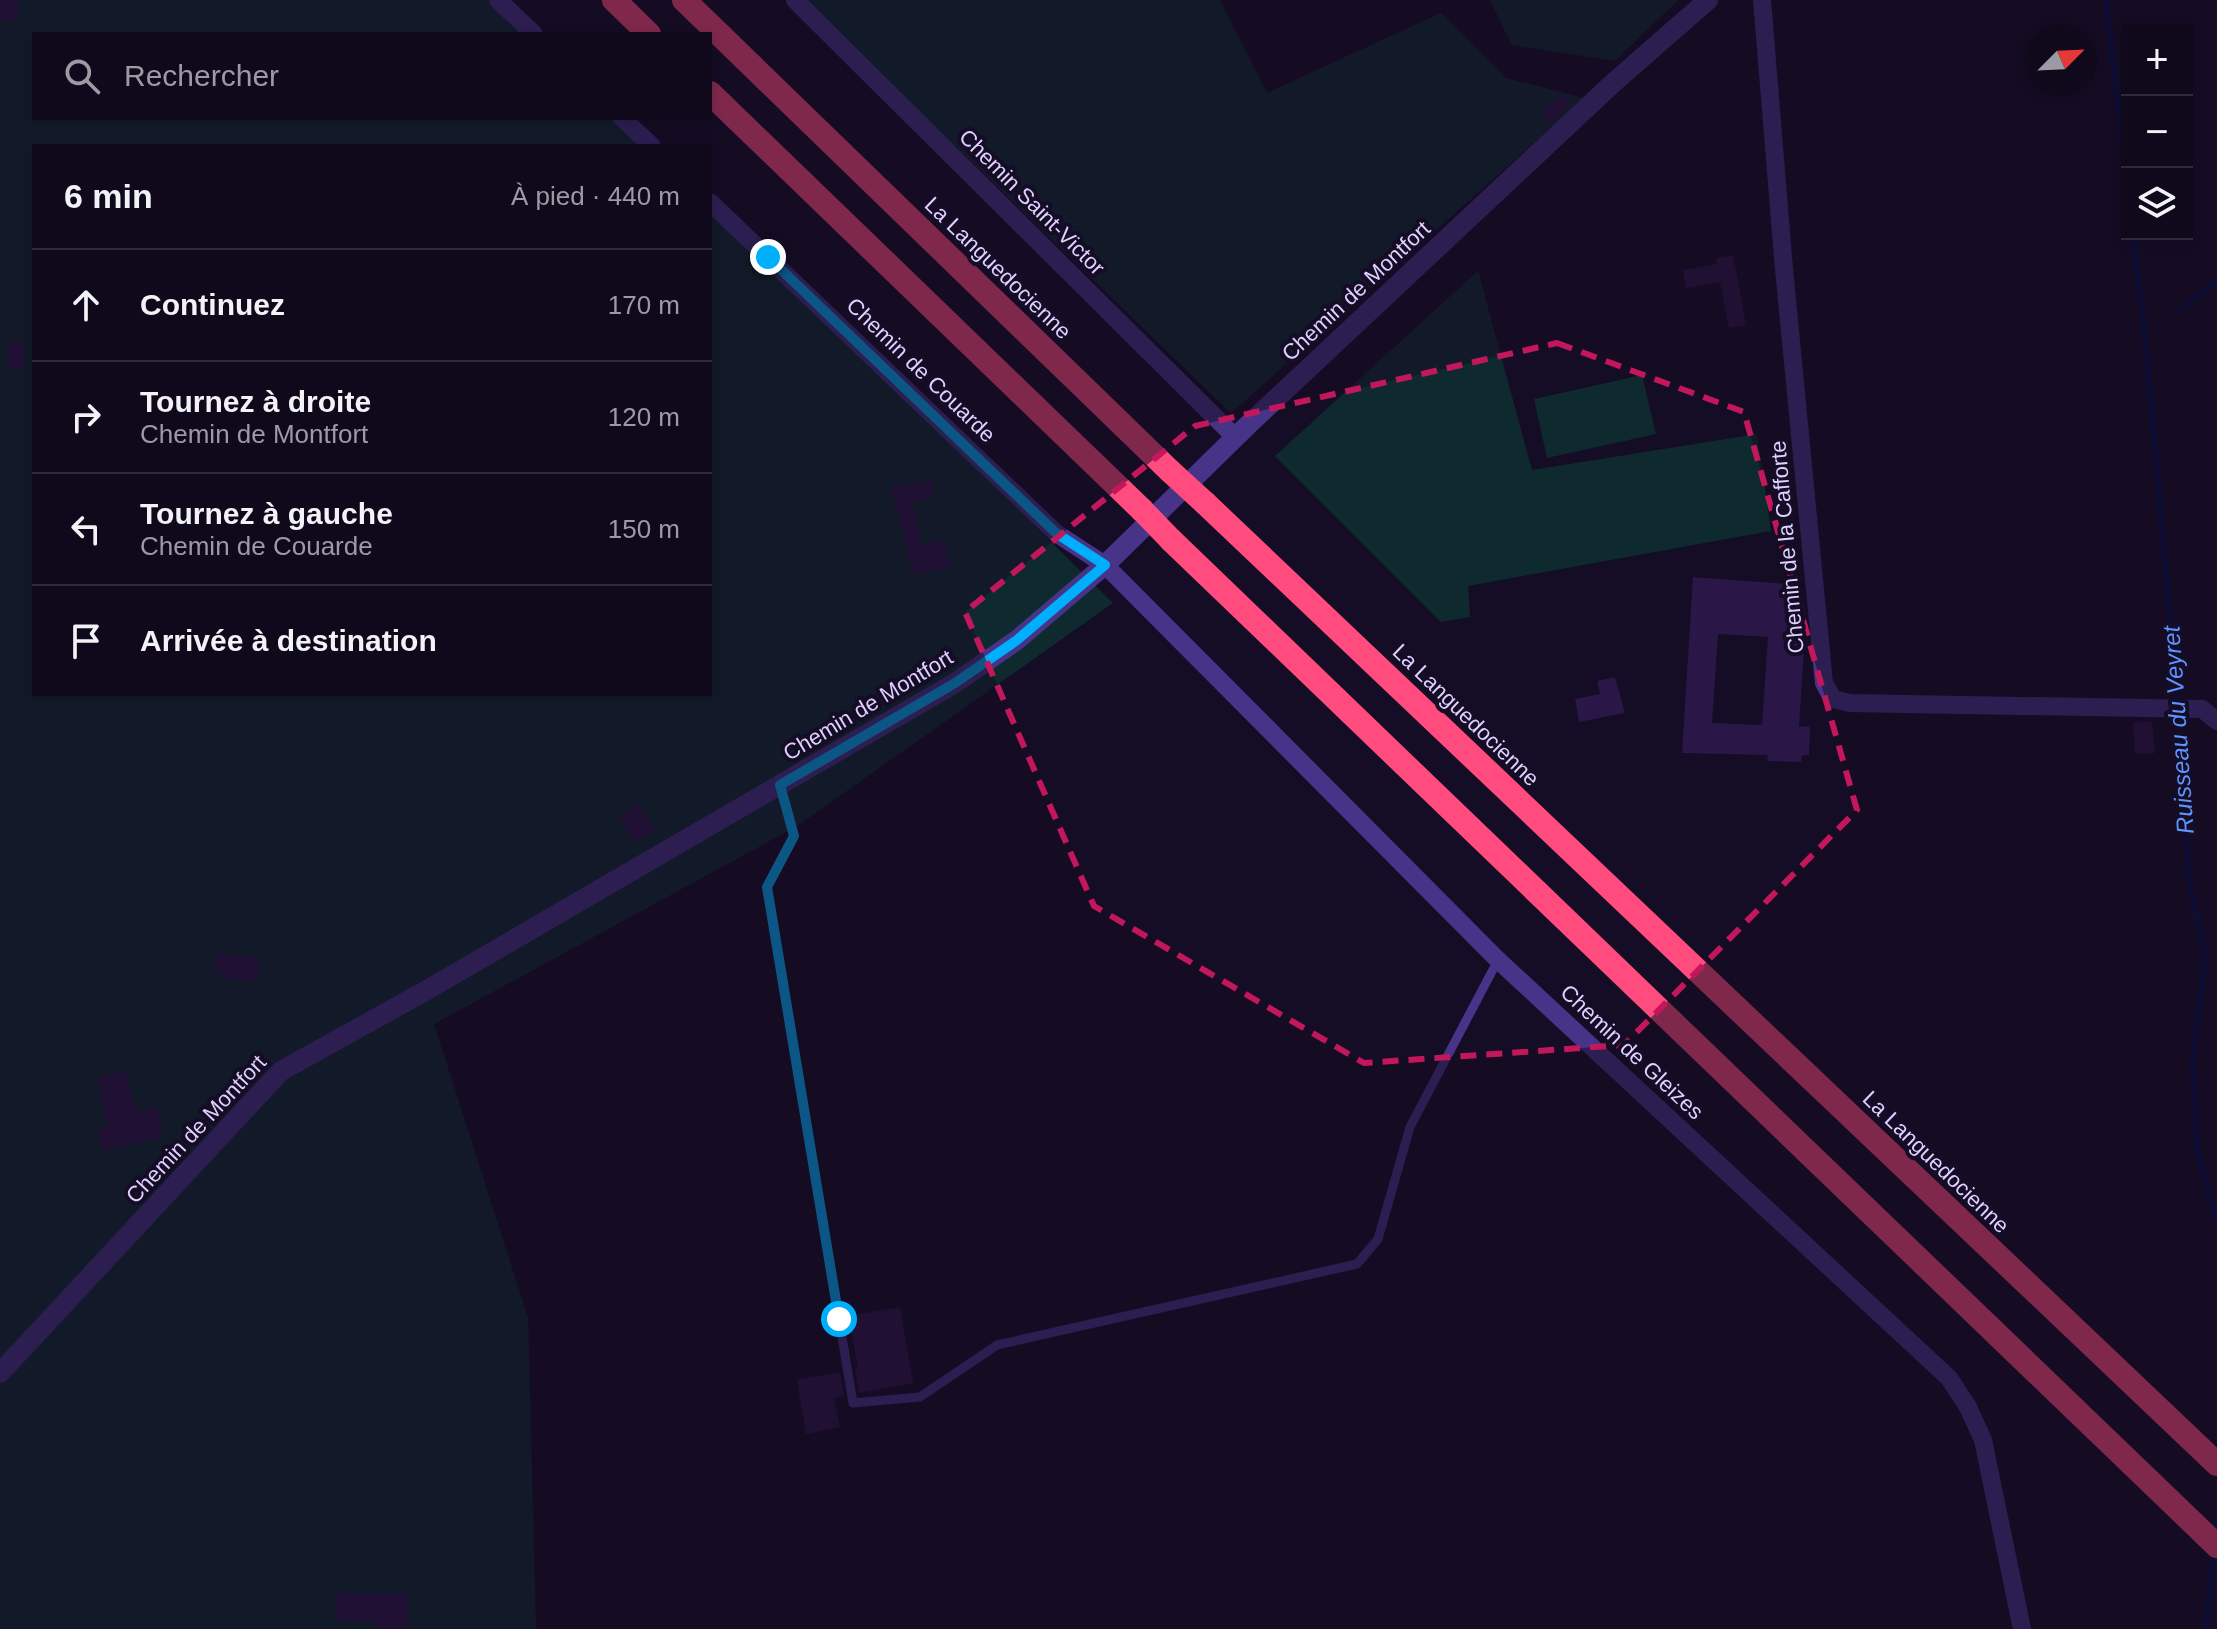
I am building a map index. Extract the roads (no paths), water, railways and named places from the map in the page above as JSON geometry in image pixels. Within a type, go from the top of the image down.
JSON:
[{"type":"highway","points":[[614,0],[647,32]]},
{"type":"highway","name":"La Languedocienne","points":[[684,0],[1170,471],[2210,1458]]},
{"type":"highway","points":[[712,95],[2217,1546]]},
{"type":"street","points":[[498,0],[532,32]]},
{"type":"street","name":"Chemin Saint-Victor","points":[[795,0],[1235,437]]},
{"type":"street","name":"Chemin de Montfort","points":[[0,1373],[281,1071],[427,990],[955,683],[1017,640],[1105,565],[1235,437],[1612,84],[1708,0]]},
{"type":"street","name":"Chemin de la Cafforte","points":[[1762,0],[1784,269],[1824,683],[1833,699],[1850,703],[2162,708],[2210,715]]},
{"type":"street","points":[[624,120],[650,144]]},
{"type":"street","name":"Chemin de Couarde","points":[[712,204],[1056,533],[1105,565]]},
{"type":"street","name":"Chemin de Gleizes","points":[[1105,565],[1498,960],[1949,1378],[1968,1407],[1983,1440],[2022,1629]]},
{"type":"lane","points":[[780,785],[794,836],[767,887],[853,1403],[920,1397],[997,1345],[1357,1264],[1378,1239],[1410,1127],[1498,960]]},
{"type":"waterway","name":"Ruisseau du Veyret","points":[[2106,0],[2125,168]]},
{"type":"waterway","name":"Ruisseau du Veyret","points":[[2134,240],[2145,334],[2180,731],[2189,883],[2206,956],[2193,1058],[2197,1147],[2217,1223]]},
{"type":"waterway","points":[[2180,310],[2217,281]]},
{"type":"waterway","points":[[2215,1536],[2217,1520]]},
{"type":"waterway","points":[[2206,1629],[2214,1551]]}]
